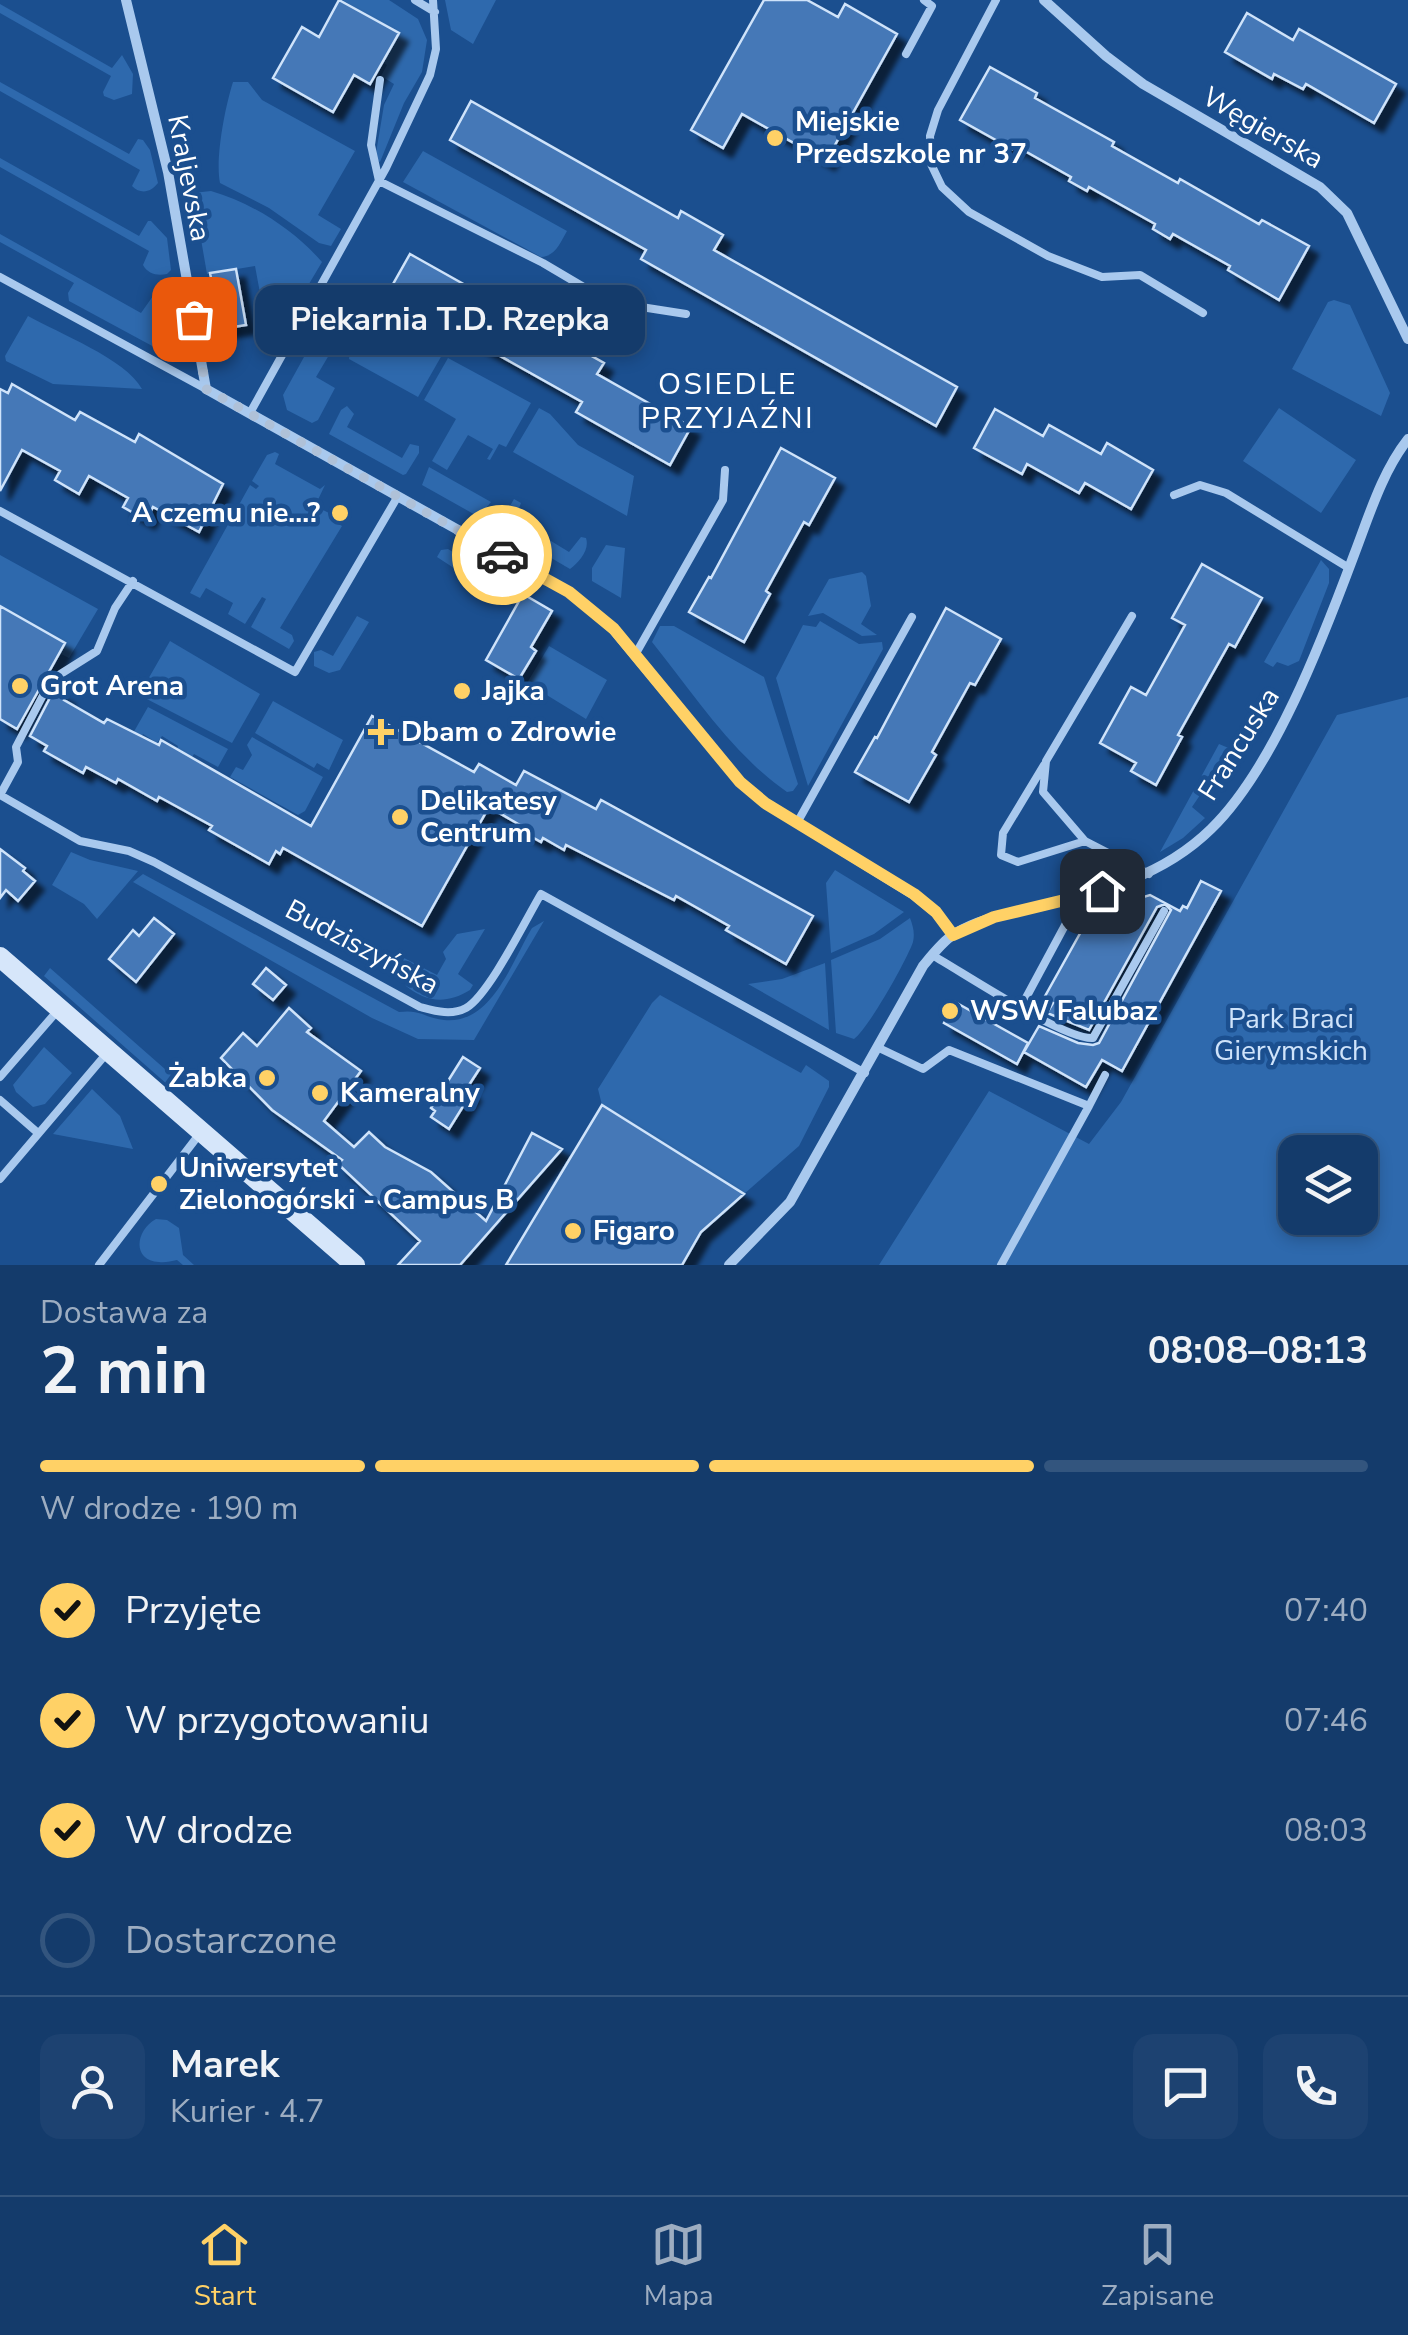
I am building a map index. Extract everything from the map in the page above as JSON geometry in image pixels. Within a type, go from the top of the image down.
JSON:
[{"type":"main road","points":[[0,957],[355,1265]]},
{"type":"street","name":"Kraljevska","points":[[126,0],[168,172],[206,389]]},
{"type":"street","name":"Węgierska","points":[[1048,1],[1106,56],[1144,84],[1320,188],[1347,214],[1408,339]]},
{"type":"street","points":[[206,389],[569,592],[594,610],[740,782],[797,823],[914,894],[936,912],[953,935]]},
{"type":"street","name":"Francuska","points":[[729,1265],[790,1202],[932,955],[953,935],[994,917],[1149,874],[1184,854],[1238,797],[1304,682],[1385,477],[1408,439]]},
{"type":"lane","points":[[415,0],[435,12]]},
{"type":"lane","points":[[250,413],[379,180],[430,75],[436,49],[433,0]]},
{"type":"lane","points":[[906,54],[932,6],[924,0]]},
{"type":"lane","points":[[996,0],[938,110],[930,136],[932,164],[942,187],[970,212],[1048,256],[1102,277],[1140,275],[1203,312]]},
{"type":"lane","points":[[379,180],[371,145],[380,80]]},
{"type":"lane","points":[[379,180],[609,302],[686,314]]},
{"type":"lane","points":[[0,277],[206,389]]},
{"type":"lane","points":[[635,654],[723,500],[725,470]]},
{"type":"lane","points":[[1174,496],[1200,485],[1226,493],[1350,568]]},
{"type":"lane","points":[[0,511],[295,672],[398,496]]},
{"type":"lane","points":[[0,795],[18,762],[16,747],[51,680],[97,651],[114,608],[133,581]]},
{"type":"lane","points":[[1085,841],[1018,862],[1001,855],[1004,832],[1132,616]]},
{"type":"lane","points":[[797,823],[912,617]]},
{"type":"lane","points":[[1046,761],[1043,792],[1051,806],[1085,841],[1149,874]]},
{"type":"lane","name":"Budziszyńska","points":[[0,795],[80,842],[136,853],[420,1007],[442,1013],[466,1008],[484,990],[542,894],[865,1073]]},
{"type":"lane","points":[[1021,1006],[1070,916],[1076,897]]},
{"type":"lane","points":[[932,955],[1079,1036],[1094,1038],[1164,911]]},
{"type":"lane","points":[[0,1077],[58,1009]]},
{"type":"lane","points":[[878,1048],[923,1069],[949,1050],[1089,1106]]},
{"type":"lane","points":[[0,1179],[108,1051]]},
{"type":"lane","points":[[1001,1265],[1105,1075]]},
{"type":"lane","points":[[0,1100],[38,1133]]},
{"type":"lane","points":[[99,1265],[201,1132]]},
{"type":"green space","points":[[342,0],[389,0],[418,19],[427,40],[422,72],[404,103],[380,162],[375,159],[384,105],[394,84],[381,76],[387,65],[383,62],[399,33]]},
{"type":"green space","points":[[445,0],[496,0],[473,44],[451,30]]},
{"type":"green space","points":[[0,4],[112,68],[122,55],[133,74],[132,94],[114,100],[104,96],[111,76],[0,13]]},
{"type":"green space","points":[[0,82],[129,154],[138,139],[143,140],[150,150],[158,183],[146,191],[135,189],[132,186],[140,170],[0,91]]},
{"type":"green space","points":[[233,82],[248,82],[262,100],[355,151],[318,215],[341,229],[331,246],[319,243],[269,208],[220,183],[222,133]]},
{"type":"green space","points":[[423,151],[567,231],[557,248],[541,257],[403,182]]},
{"type":"green space","points":[[0,158],[139,236],[151,221],[167,238],[171,270],[163,275],[150,272],[143,265],[149,251],[0,167]]},
{"type":"green space","points":[[211,191],[272,219],[322,262],[268,353],[260,341],[265,320],[255,266],[207,274],[193,193]]},
{"type":"green space","points":[[0,234],[141,313],[153,296],[177,308],[186,351],[184,359],[180,361],[69,301],[68,293],[74,283],[0,242]]},
{"type":"green space","points":[[1328,302],[1350,305],[1390,393],[1381,416],[1292,369]]},
{"type":"green space","points":[[28,316],[107,357],[142,389],[53,384],[6,361],[5,356]]},
{"type":"green space","points":[[383,322],[442,355],[418,397],[349,359],[351,336]]},
{"type":"green space","points":[[344,339],[342,356],[332,350],[316,377],[335,388],[318,420],[312,423],[287,410],[283,395],[304,357]]},
{"type":"green space","points":[[448,358],[531,403],[506,447],[499,444],[490,460],[487,459],[493,449],[468,435],[447,470],[432,461],[456,419],[424,400]]},
{"type":"green space","points":[[347,406],[354,414],[347,427],[402,458],[410,444],[419,446],[406,474],[329,434]]},
{"type":"green space","points":[[539,408],[550,414],[578,445],[634,476],[627,516],[513,452]]},
{"type":"green space","points":[[1279,408],[1356,460],[1321,513],[1243,461]]},
{"type":"green space","points":[[279,454],[275,464],[320,489],[325,485],[315,506],[329,513],[335,503],[329,518],[342,526],[280,628],[292,635],[294,641],[289,649],[251,627],[266,599],[262,597],[245,624],[228,614],[233,603],[206,588],[200,598],[190,593],[250,485],[256,489],[259,486],[252,481],[267,455]]},
{"type":"green space","points":[[429,467],[491,502],[479,517],[422,485]]},
{"type":"green space","points":[[514,499],[521,503],[515,519],[569,552],[581,537],[586,538],[585,551],[570,569],[498,527]]},
{"type":"green space","points":[[606,545],[625,548],[621,598],[592,581],[592,568]]},
{"type":"green space","points":[[448,549],[504,584],[498,597],[437,557],[441,550]]},
{"type":"green space","points":[[0,555],[98,609],[69,658],[59,653],[65,643],[0,606]]},
{"type":"green space","points":[[1321,560],[1329,569],[1329,583],[1299,661],[1288,666],[1277,662],[1273,667],[1264,662]]},
{"type":"green space","points":[[862,572],[871,606],[861,624],[877,635],[862,636],[823,613],[808,616],[829,579]]},
{"type":"green space","points":[[357,616],[369,622],[340,670],[329,673],[314,666],[314,652],[321,650],[333,656]]},
{"type":"green space","points":[[820,621],[859,644],[882,642],[883,649],[808,786],[776,678],[803,625],[816,627]]},
{"type":"green space","points":[[660,626],[674,626],[764,677],[798,784],[793,791],[787,792],[767,777],[714,722],[652,642]]},
{"type":"green space","points":[[170,641],[260,694],[232,743],[139,695]]},
{"type":"green space","points":[[549,646],[607,680],[586,719],[527,683]]},
{"type":"green space","name":"Park Braci Gierymskich","points":[[1408,697],[1408,1265],[879,1265],[989,1091],[1089,1144],[1121,1102],[1337,715]]},
{"type":"green space","points":[[273,701],[343,740],[329,770],[317,763],[314,768],[255,733]]},
{"type":"green space","points":[[148,707],[228,749],[218,767],[194,754],[190,760],[176,752],[178,746],[162,736],[157,743],[143,734],[136,746],[128,742]]},
{"type":"green space","points":[[252,737],[323,777],[305,811],[298,815],[230,777],[236,767],[243,770],[252,755],[247,745]]},
{"type":"green space","points":[[1219,744],[1231,749],[1192,807],[1205,818],[1160,852]]},
{"type":"green space","points":[[71,852],[138,871],[97,919],[84,904],[52,885]]},
{"type":"green space","points":[[835,870],[904,912],[874,934],[831,953],[826,883]]},
{"type":"green space","points":[[143,874],[399,1012],[444,1020],[461,1019],[488,1002],[532,928],[544,921],[474,1040],[418,1039],[372,1018],[133,882]]},
{"type":"green space","points":[[910,918],[913,942],[877,1009],[854,1039],[836,1033],[831,960],[880,939]]},
{"type":"green space","points":[[485,929],[458,974],[473,985],[470,990],[437,1000],[406,986],[401,971],[404,958],[437,975],[446,959],[443,952],[457,934]]},
{"type":"green space","points":[[825,963],[829,1030],[748,984],[782,979]]},
{"type":"green space","points":[[50,968],[174,1077],[168,1085],[44,976]]},
{"type":"green space","points":[[660,995],[801,1073],[806,1065],[829,1081],[799,1146],[744,1194],[602,1105],[598,1089]]},
{"type":"green space","points":[[44,1047],[72,1073],[45,1104],[33,1107],[13,1085]]},
{"type":"green space","points":[[92,1089],[120,1116],[133,1149],[53,1134]]},
{"type":"green space","points":[[156,1219],[167,1220],[179,1228],[183,1255],[194,1265],[183,1265],[177,1260],[159,1262],[144,1256],[140,1250],[141,1237]]},
{"type":"building","points":[[339,0],[399,33],[370,84],[354,75],[333,112],[273,78],[302,27],[319,37]]},
{"type":"building","points":[[764,0],[807,0],[838,17],[845,4],[897,34],[826,161],[742,114],[723,148],[691,130]]},
{"type":"building","points":[[1247,13],[1293,40],[1299,29],[1396,84],[1374,123],[1306,84],[1303,89],[1274,74],[1272,79],[1225,52]]},
{"type":"building","points":[[990,67],[1037,93],[1035,98],[1114,142],[1112,146],[1178,183],[1180,179],[1259,224],[1262,220],[1309,246],[1279,300],[1228,270],[1230,266],[1173,234],[1170,239],[1153,229],[1155,224],[1089,187],[1087,191],[1069,181],[1071,177],[1014,145],[1012,149],[960,120]]},
{"type":"building","points":[[471,101],[678,218],[681,211],[723,235],[714,250],[957,387],[936,426],[641,259],[646,250],[450,140]]},
{"type":"building","points":[[410,254],[604,363],[597,374],[691,427],[670,465],[576,412],[582,402],[388,293]]},
{"type":"building","points":[[236,269],[246,325],[221,329],[210,273]]},
{"type":"building","points":[[12,384],[75,420],[80,412],[135,442],[139,434],[223,484],[199,532],[153,507],[146,520],[123,507],[128,498],[89,476],[79,494],[55,480],[60,471],[22,450],[0,491],[0,389],[8,393]]},
{"type":"building","points":[[995,409],[1043,436],[1049,425],[1101,454],[1107,443],[1153,470],[1131,509],[1085,483],[1079,493],[1027,464],[1022,474],[974,448]]},
{"type":"building","points":[[781,448],[835,478],[809,525],[804,522],[766,591],[770,594],[744,642],[689,612]]},
{"type":"building","points":[[1202,564],[1262,598],[1235,647],[1229,644],[1178,735],[1182,737],[1156,785],[1131,771],[1136,763],[1100,743],[1131,687],[1146,695],[1185,625],[1172,618]]},
{"type":"building","points":[[523,594],[552,611],[531,647],[536,651],[519,679],[486,660]]},
{"type":"building","name":"Grot Arena","points":[[0,606],[65,643],[17,729],[0,719]]},
{"type":"building","points":[[946,608],[1001,639],[975,685],[970,683],[909,802],[855,772]]},
{"type":"building","points":[[54,690],[104,723],[107,719],[159,745],[161,740],[311,826],[372,716],[474,772],[479,764],[516,785],[524,771],[596,809],[601,800],[813,916],[786,964],[676,896],[674,900],[566,845],[564,850],[543,838],[541,842],[489,807],[422,926],[283,848],[280,854],[276,851],[269,864],[163,799],[159,797],[157,801],[86,767],[83,773],[44,751],[47,746],[30,736]]},
{"type":"building","points":[[0,849],[35,881],[18,901],[6,890],[0,898]]},
{"type":"building","points":[[1201,881],[1221,891],[1122,1071],[1102,1060],[1086,1087],[1024,1052],[1039,1026],[1078,1043],[1099,1043],[1171,910],[1165,904],[1157,907],[1089,1030],[1047,1013],[1053,1003],[1044,998],[1092,912],[1150,895],[1180,911],[1183,906],[1187,908]]},
{"type":"building","points":[[154,918],[174,934],[136,982],[109,959],[133,930],[139,936]]},
{"type":"building","points":[[266,968],[286,985],[273,1000],[253,984]]},
{"type":"building","points":[[955,1002],[1028,1043],[1017,1064],[944,1023]]},
{"type":"building","points":[[289,1008],[311,1028],[307,1032],[361,1071],[324,1121],[354,1147],[369,1132],[385,1147],[431,1172],[486,1221],[532,1133],[562,1149],[460,1265],[398,1265],[420,1241],[338,1164],[342,1160],[272,1110],[221,1058],[243,1033],[257,1046]]},
{"type":"building","points":[[463,1057],[480,1068],[467,1088],[472,1092],[449,1129],[431,1117],[435,1111],[431,1108]]},
{"type":"building","points":[[602,1105],[744,1194],[701,1232],[682,1265],[506,1265]]},
{"type":"way so far","points":[[194,319],[206,389],[502,555]]},
{"type":"place","name":"Miejskie Przedszkole nr 37","points":[[775,138]]},
{"type":"place","name":"Piekarnia T.D. Rzepka","points":[[194,319]]},
{"type":"place","name":"A czemu nie...?","points":[[340,513]]},
{"type":"place","name":"Grot Arena","points":[[20,686]]},
{"type":"place","name":"Jajka","points":[[462,691]]},
{"type":"place","name":"Dbam o Zdrowie","points":[[381,732]]},
{"type":"place","name":"Delikatesy Centrum","points":[[400,817]]},
{"type":"place","name":"WSW Falubaz","points":[[950,1011]]},
{"type":"place","name":"Żabka","points":[[267,1078]]},
{"type":"place","name":"Kameralny","points":[[320,1093]]},
{"type":"place","name":"Uniwersytet Zielonogórski - Campus B","points":[[159,1184]]},
{"type":"place","name":"Figaro","points":[[573,1231]]},
{"type":"district","name":"OSIEDLE PRZYJAŹNI","points":[[728,401]]},
{"type":"route","points":[[502,555],[569,592],[614,629],[740,782],[765,803],[914,894],[936,912],[953,935],[994,917],[1102,891]]}]
